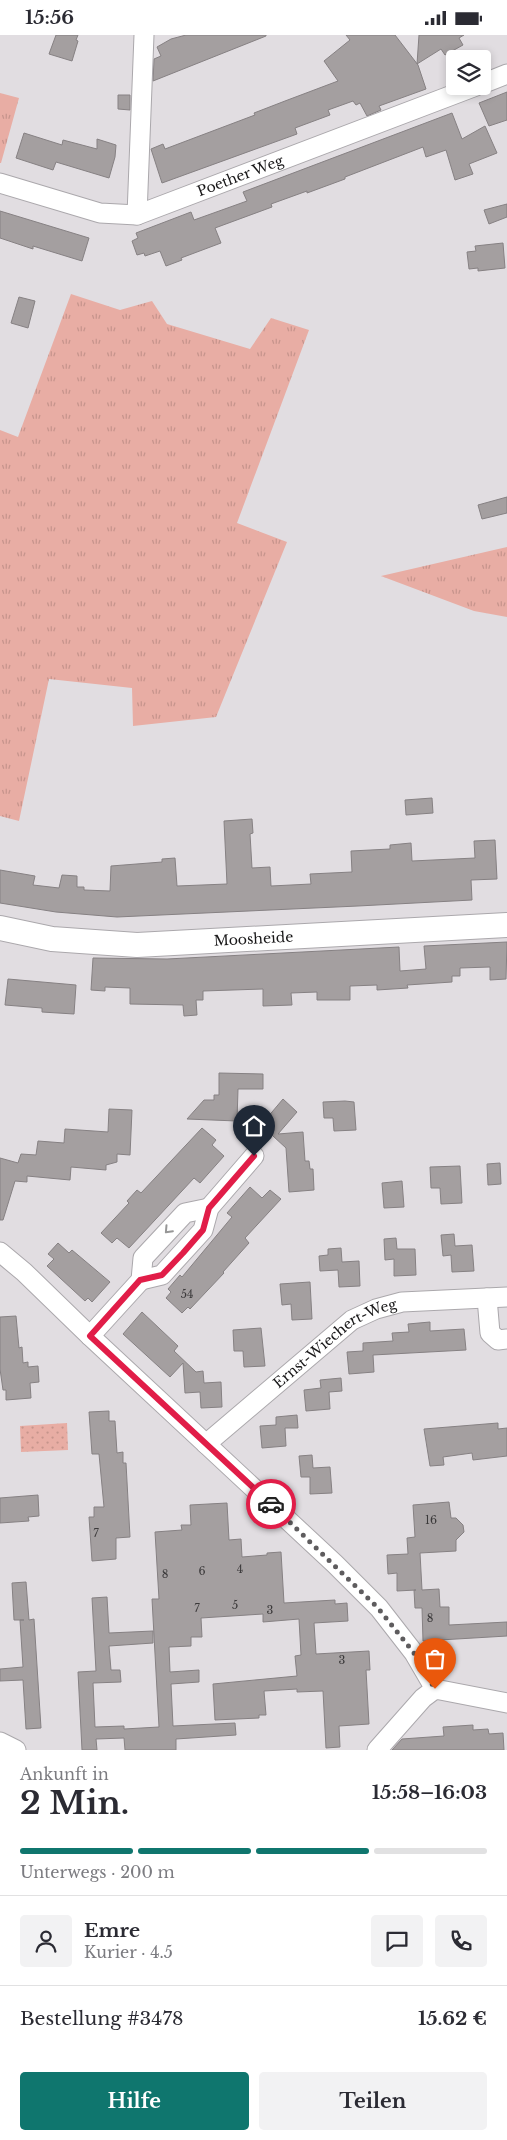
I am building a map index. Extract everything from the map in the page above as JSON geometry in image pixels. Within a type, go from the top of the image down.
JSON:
[{"type":"street","points":[[137,215],[144,35]]},
{"type":"street","points":[[491,81],[507,75]]},
{"type":"street","name":"Poether Weg","points":[[0,183],[100,213],[137,215],[452,95]]},
{"type":"street","name":"Moosheide","points":[[0,928],[52,939],[137,945],[507,925]]},
{"type":"street","points":[[140,1280],[162,1275],[203,1230],[209,1208],[254,1156]]},
{"type":"street","points":[[90,1336],[140,1280],[143,1258],[185,1213],[209,1208]]},
{"type":"street","points":[[0,1252],[24,1272],[335,1564],[378,1608],[414,1653],[435,1689],[507,1703]]},
{"type":"street","name":"Ernst-Wiechert-Weg","points":[[206,1444],[352,1320],[376,1309],[402,1302],[507,1297]]},
{"type":"street","points":[[487,1298],[490,1333],[498,1340],[507,1339]]},
{"type":"street","points":[[377,1750],[424,1698],[435,1689]]},
{"type":"street","points":[[0,1742],[16,1750]]},
{"type":"green space","points":[[0,93],[19,98],[1,163],[0,163]]},
{"type":"green space","points":[[71,294],[120,310],[152,301],[167,324],[250,349],[271,318],[309,330],[237,523],[287,542],[216,717],[133,726],[132,688],[49,679],[19,821],[0,816],[0,430],[18,437]]},
{"type":"green space","points":[[507,547],[507,617],[474,611],[381,576]]},
{"type":"green space","points":[[67,1423],[68,1450],[21,1452],[20,1426]]},
{"type":"building","points":[[56,35],[78,35],[72,61],[49,54]]},
{"type":"building","points":[[186,35],[266,36],[153,81],[154,59],[161,56],[157,47],[171,39]]},
{"type":"building","points":[[346,35],[395,35],[418,65],[426,89],[379,106],[381,110],[367,116],[360,103],[356,105],[353,101],[328,110],[330,115],[295,128],[297,134],[162,183],[151,149],[163,144],[165,149],[338,81],[324,61],[350,40]]},
{"type":"building","points":[[419,35],[464,35],[459,38],[463,45],[454,50],[446,50],[445,55],[441,49],[417,64]]},
{"type":"building","points":[[507,92],[507,120],[489,126],[479,103]]},
{"type":"building","points":[[118,95],[130,95],[130,110],[118,109]]},
{"type":"building","points":[[452,113],[462,139],[485,126],[497,153],[469,164],[473,174],[455,180],[446,150],[426,157],[423,147],[345,177],[345,179],[271,204],[272,207],[215,228],[221,243],[181,258],[182,260],[166,266],[160,251],[145,256],[144,253],[137,255],[132,241],[138,238],[136,233],[191,212],[194,220],[247,201],[243,192]]},
{"type":"building","points":[[24,133],[62,145],[63,140],[97,149],[97,139],[116,145],[115,157],[109,178],[56,162],[53,170],[16,158]]},
{"type":"building","points":[[507,204],[507,217],[489,224],[484,210]]},
{"type":"building","points":[[0,211],[89,238],[82,261],[33,246],[33,249],[0,238]]},
{"type":"building","points":[[503,243],[505,268],[478,271],[478,268],[469,269],[467,252],[476,251],[475,246]]},
{"type":"building","points":[[19,297],[35,301],[28,328],[11,323]]},
{"type":"building","points":[[507,497],[507,513],[482,519],[478,505]]},
{"type":"building","points":[[432,798],[433,813],[406,815],[405,800]]},
{"type":"building","points":[[252,819],[253,833],[250,834],[252,868],[270,867],[271,886],[311,884],[310,874],[352,872],[351,851],[390,849],[390,845],[411,843],[412,861],[475,858],[474,841],[495,840],[497,879],[471,880],[472,900],[358,906],[117,917],[56,912],[0,903],[0,870],[35,876],[33,885],[59,888],[62,875],[77,876],[77,887],[84,887],[84,890],[110,891],[111,866],[162,862],[162,859],[175,858],[177,886],[227,884],[224,821]]},
{"type":"building","points":[[507,942],[506,979],[490,980],[490,967],[460,968],[460,976],[452,976],[452,982],[407,985],[408,988],[377,990],[377,985],[350,986],[350,1000],[317,1000],[317,992],[291,993],[292,1005],[263,1006],[263,989],[203,991],[203,1000],[196,1000],[197,1015],[184,1016],[183,1005],[130,1004],[130,988],[105,987],[105,991],[91,990],[93,958],[167,959],[399,947],[400,971],[426,969],[424,946]]},
{"type":"building","points":[[8,979],[76,985],[74,1014],[42,1012],[42,1008],[5,1005]]},
{"type":"building","points":[[219,1073],[263,1074],[263,1089],[238,1089],[237,1121],[187,1119],[204,1100],[214,1100],[214,1095],[219,1095]]},
{"type":"building","points":[[283,1099],[297,1112],[278,1134],[303,1132],[305,1161],[309,1161],[310,1169],[313,1169],[314,1190],[289,1192],[286,1148],[261,1125]]},
{"type":"building","points":[[323,1102],[354,1102],[356,1130],[334,1131],[333,1118],[324,1118]]},
{"type":"building","points":[[109,1109],[132,1110],[130,1155],[117,1154],[117,1162],[106,1165],[106,1170],[71,1167],[70,1180],[27,1176],[27,1182],[15,1181],[3,1220],[0,1220],[0,1158],[18,1163],[21,1154],[36,1155],[38,1141],[64,1143],[65,1129],[108,1132]]},
{"type":"building","points":[[202,1128],[216,1140],[212,1145],[224,1156],[200,1183],[194,1178],[129,1248],[117,1238],[112,1243],[101,1233],[129,1203],[127,1201],[137,1190],[141,1193]]},
{"type":"building","points":[[500,1163],[501,1184],[488,1185],[487,1164]]},
{"type":"building","points":[[460,1166],[462,1203],[441,1204],[440,1188],[431,1188],[430,1167]]},
{"type":"building","points":[[402,1181],[404,1207],[384,1208],[382,1183]]},
{"type":"building","points":[[250,1187],[262,1198],[270,1190],[281,1199],[245,1238],[249,1243],[224,1273],[190,1309],[188,1307],[182,1313],[166,1298],[171,1292],[168,1289],[180,1275],[182,1277],[232,1217],[227,1213]]},
{"type":"building","points":[[454,1234],[455,1246],[472,1245],[474,1271],[452,1272],[451,1255],[443,1256],[441,1235]]},
{"type":"building","points":[[396,1238],[397,1249],[415,1249],[416,1275],[394,1276],[394,1259],[385,1260],[384,1239]]},
{"type":"building","points":[[58,1243],[69,1253],[72,1250],[110,1282],[92,1302],[88,1298],[85,1301],[47,1266],[54,1259],[48,1254]]},
{"type":"building","points":[[341,1248],[342,1262],[359,1261],[360,1286],[339,1287],[338,1270],[320,1271],[319,1256],[328,1255],[328,1249]]},
{"type":"building","points":[[310,1282],[312,1319],[292,1320],[291,1304],[282,1305],[280,1284]]},
{"type":"building","points":[[142,1312],[178,1346],[174,1351],[196,1372],[203,1371],[204,1383],[221,1382],[222,1407],[201,1408],[200,1392],[185,1393],[183,1363],[170,1377],[123,1334]]},
{"type":"building","points":[[16,1316],[19,1348],[22,1347],[23,1363],[28,1362],[28,1367],[38,1366],[39,1382],[30,1383],[31,1398],[6,1400],[6,1390],[3,1390],[0,1369],[0,1317]]},
{"type":"building","points":[[430,1322],[430,1331],[464,1329],[466,1350],[373,1355],[374,1372],[349,1374],[347,1352],[363,1351],[363,1343],[393,1341],[392,1333],[409,1332],[408,1324]]},
{"type":"building","points":[[261,1328],[265,1366],[244,1367],[243,1351],[234,1351],[233,1330]]},
{"type":"building","points":[[341,1378],[342,1391],[329,1392],[330,1409],[306,1411],[304,1390],[321,1388],[320,1380]]},
{"type":"building","points":[[109,1411],[109,1421],[115,1421],[117,1453],[123,1452],[123,1463],[126,1463],[130,1537],[116,1538],[116,1559],[92,1561],[89,1517],[94,1517],[94,1507],[104,1507],[99,1454],[92,1454],[89,1412]]},
{"type":"building","points":[[297,1415],[298,1428],[285,1428],[286,1446],[262,1448],[260,1426],[276,1425],[276,1417]]},
{"type":"building","points":[[498,1423],[498,1429],[507,1428],[507,1456],[473,1460],[472,1453],[443,1457],[444,1465],[430,1466],[424,1429]]},
{"type":"building","points":[[312,1455],[313,1468],[330,1467],[332,1493],[310,1494],[310,1477],[301,1477],[299,1456]]},
{"type":"building","points":[[38,1495],[39,1516],[28,1517],[29,1521],[0,1523],[0,1498]]},
{"type":"building","points":[[449,1502],[451,1518],[456,1518],[463,1525],[464,1532],[456,1540],[456,1551],[420,1553],[422,1590],[439,1589],[440,1607],[449,1607],[449,1625],[507,1622],[507,1636],[423,1641],[422,1608],[415,1608],[414,1590],[397,1591],[397,1573],[388,1574],[387,1555],[408,1554],[407,1538],[415,1537],[413,1505]]},
{"type":"building","points":[[227,1503],[229,1540],[241,1539],[242,1557],[281,1552],[284,1603],[335,1600],[335,1604],[347,1603],[348,1621],[314,1623],[316,1654],[369,1651],[370,1670],[366,1670],[369,1724],[339,1726],[340,1747],[326,1748],[323,1691],[297,1692],[297,1689],[264,1691],[266,1715],[259,1715],[259,1718],[215,1720],[213,1684],[297,1676],[295,1656],[301,1655],[299,1619],[263,1622],[263,1614],[201,1618],[202,1637],[191,1637],[191,1646],[169,1647],[170,1672],[199,1670],[199,1682],[171,1684],[173,1726],[235,1723],[236,1735],[176,1739],[176,1750],[125,1750],[124,1738],[96,1739],[97,1750],[82,1750],[78,1672],[96,1671],[92,1598],[107,1597],[109,1633],[153,1631],[153,1643],[109,1646],[111,1670],[120,1670],[121,1682],[93,1683],[95,1727],[124,1726],[124,1729],[159,1727],[152,1599],[159,1599],[155,1532],[182,1530],[181,1525],[191,1525],[190,1505]]},
{"type":"building","points":[[26,1582],[29,1620],[34,1619],[41,1728],[26,1729],[23,1680],[0,1681],[0,1669],[23,1667],[20,1620],[14,1620],[12,1583]]},
{"type":"building","points":[[473,1725],[473,1730],[488,1729],[489,1734],[503,1733],[504,1750],[392,1750],[402,1739],[444,1736],[443,1727]]},
{"type":"way so far","points":[[271,1504],[335,1564],[378,1608],[414,1653],[435,1689]]},
{"type":"route","points":[[254,1156],[209,1208],[203,1230],[183,1253],[162,1275],[140,1280],[90,1336],[271,1504]]}]
